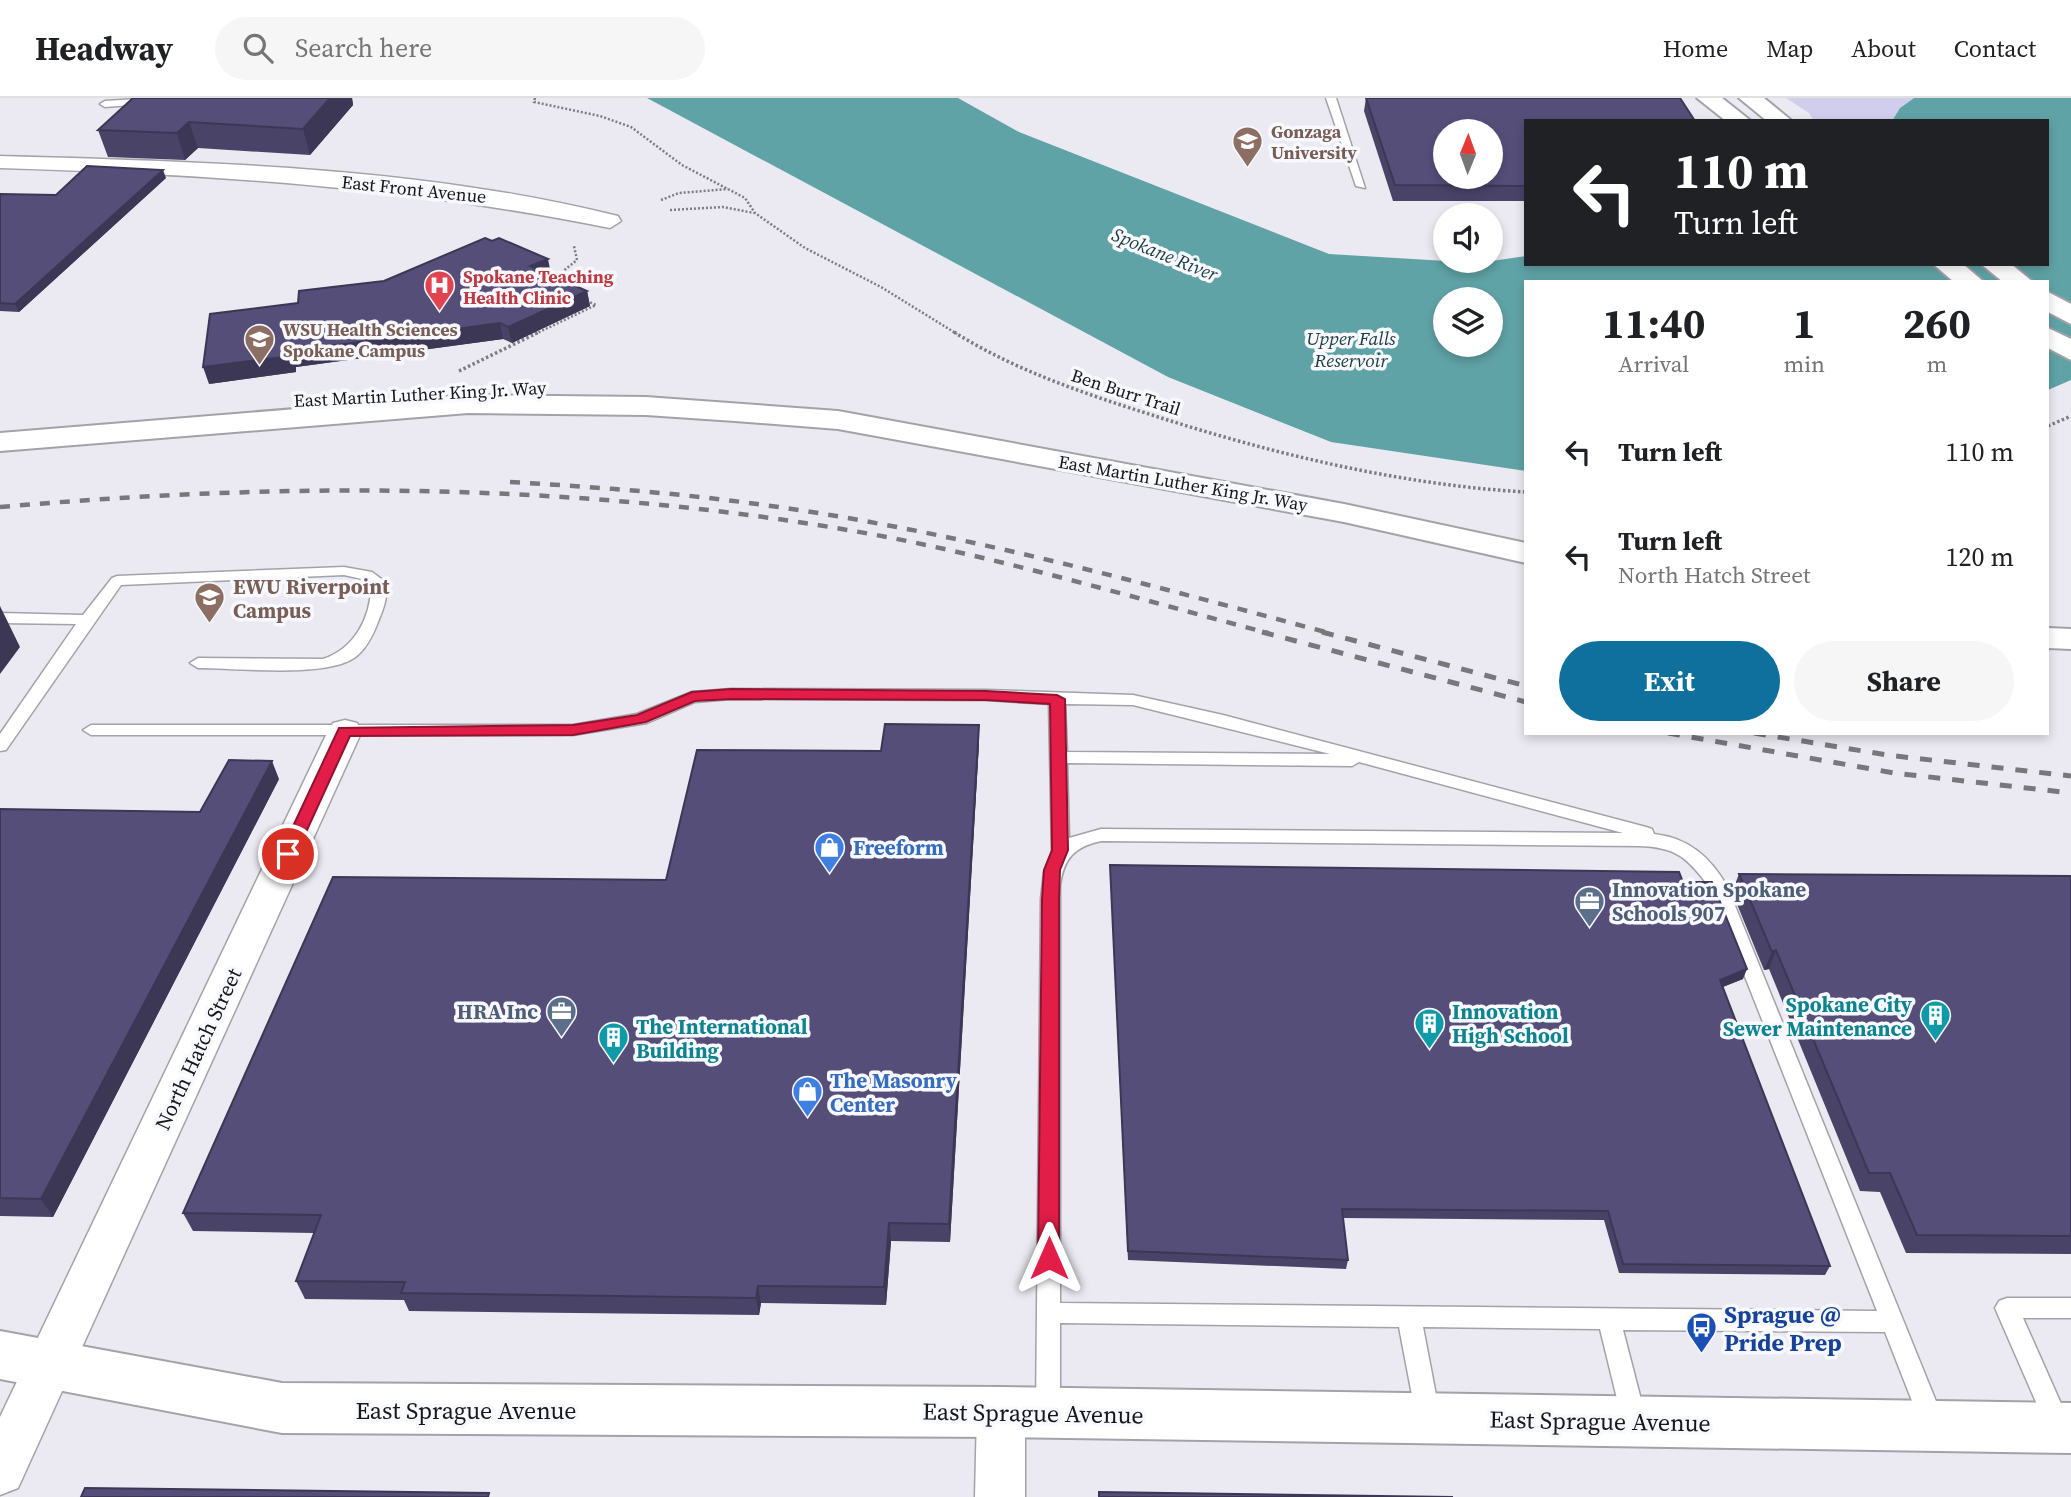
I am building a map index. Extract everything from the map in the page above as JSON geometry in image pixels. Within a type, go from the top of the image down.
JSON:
[{"type":"main road","points":[[1708,98],[1737,119]]},
{"type":"main road","points":[[1750,98],[1778,119]]},
{"type":"main road","points":[[1949,266],[1968,280]]},
{"type":"main road","points":[[1997,266],[2017,280]]},
{"type":"main road","points":[[2049,301],[2071,316]]},
{"type":"main road","points":[[2049,336],[2071,352]]},
{"type":"main road","name":"East Martin Luther King Jr. Way","points":[[0,426],[373,393],[525,387],[708,394],[820,412],[838,421]]},
{"type":"main road","name":"East Martin Luther King Jr. Way","points":[[0,442],[373,410],[502,404],[646,405],[838,421],[1330,510],[1524,553]]},
{"type":"main road","points":[[2049,638],[2071,639]]},
{"type":"main road","name":"East Sprague Avenue","points":[[0,1355],[51,1367],[282,1408],[1025,1413],[2065,1428]]},
{"type":"street","name":"East Front Avenue","points":[[0,162],[101,164],[434,190],[530,204],[610,220]]},
{"type":"street","name":"East Front Avenue","points":[[0,175],[87,177],[215,173]]},
{"type":"street","name":"North Hatch Street","points":[[0,1471],[51,1367],[345,731]]},
{"type":"street","points":[[1000,1497],[1025,1413]]},
{"type":"lane","points":[[1331,98],[1361,186]]},
{"type":"lane","points":[[104,104],[159,101]]},
{"type":"lane","points":[[0,746],[117,581],[344,571],[366,575],[379,584],[381,598],[355,650],[343,658],[324,664],[198,663]]},
{"type":"lane","points":[[0,618],[87,620]]},
{"type":"lane","points":[[91,730],[573,730],[641,719],[692,697],[731,694],[986,695],[1133,700],[1379,760],[1669,840],[1700,860],[1718,886],[1933,1425]]},
{"type":"lane","points":[[1025,1413],[1049,1313],[1050,899],[1052,870],[1060,850],[1057,699]]},
{"type":"lane","points":[[1058,757],[1379,760]]},
{"type":"lane","points":[[1060,850],[1079,839],[1101,835],[1669,840]]},
{"type":"lane","points":[[2065,1428],[2007,1308],[2071,1308]]},
{"type":"lane","points":[[1049,1313],[1892,1322]]},
{"type":"lane","points":[[1409,1317],[1429,1419]]},
{"type":"lane","points":[[1609,1319],[1634,1422]]},
{"type":"path","name":"Ben Burr Trail","points":[[535,98],[534,102],[600,116],[631,127],[682,165],[745,198],[755,213],[805,248],[881,287],[979,348],[1067,388],[1234,441],[1344,466],[1488,490],[1524,492]]},
{"type":"path","points":[[660,200],[679,193],[730,189]]},
{"type":"path","points":[[670,210],[723,207],[755,213]]},
{"type":"path","points":[[574,246],[577,260],[558,275],[580,285],[572,288],[580,291]]},
{"type":"path","points":[[459,371],[596,305],[581,299],[589,295]]},
{"type":"path","points":[[2049,426],[2071,416]]},
{"type":"shaded area","points":[[1786,98],[1914,98],[1900,108],[1893,119],[1813,119],[1809,113]]},
{"type":"water","name":"Upper Falls Reservoir","points":[[647,98],[958,98],[1019,132],[1329,254],[1433,260],[1433,273],[1503,273],[1503,259],[1524,256],[1524,266],[2049,266],[2049,119],[1893,119],[1900,108],[1914,98],[2071,98],[2071,380],[2049,390],[2049,280],[1524,280],[1524,471],[1331,442],[1168,377]]},
{"type":"building","points":[[133,98],[330,98],[303,129],[189,122],[177,133],[98,130]]},
{"type":"building","points":[[1366,98],[1680,98],[1694,119],[1524,119],[1524,186],[1503,186],[1503,119],[1433,119],[1433,185],[1395,185]]},
{"type":"building","points":[[87,166],[163,170],[15,304],[0,303],[0,194],[56,195]]},
{"type":"building","name":"Spokane Teaching Health Clinic","points":[[485,238],[492,241],[499,238],[548,259],[530,266],[587,291],[508,327],[500,323],[291,351],[291,356],[203,367],[210,314],[298,303],[299,291],[384,281]]},
{"type":"building","name":"The International Building","points":[[885,724],[979,725],[949,1224],[889,1223],[884,1287],[758,1286],[756,1298],[401,1293],[405,1282],[296,1281],[321,1215],[183,1213],[333,877],[666,880],[697,750],[881,751]]},
{"type":"building","points":[[229,760],[272,761],[41,1199],[0,1198],[0,809],[200,812]]},
{"type":"building","name":"Innovation High School","points":[[1110,865],[1679,872],[1683,882],[1712,882],[1747,969],[1720,980],[1830,1266],[1623,1264],[1608,1211],[1342,1209],[1348,1260],[1128,1251]]},
{"type":"building","name":"Spokane City Sewer Maintenance","points":[[1739,874],[2071,876],[2071,1236],[1917,1235],[1890,1173],[1869,1173],[1776,950],[1772,952]]},
{"type":"building","points":[[85,1488],[489,1493],[488,1497],[81,1497]]},
{"type":"building","points":[[1099,1492],[1453,1497],[1099,1497]]},
{"type":"railway","points":[[510,482],[732,501],[907,529],[1048,560],[1329,633]]},
{"type":"railway","points":[[0,507],[222,493],[333,491],[555,496],[666,505],[777,519],[935,547],[1268,633]]},
{"type":"railway","points":[[1262,632],[1524,701]]},
{"type":"railway","points":[[1322,632],[1524,685]]},
{"type":"railway","points":[[1679,735],[1894,773],[2071,793]]},
{"type":"railway","points":[[1766,735],[1887,755],[2071,776]]},
{"type":"place","name":"Gonzaga University","points":[[1248,168]]},
{"type":"place","name":"Spokane Teaching Health Clinic","points":[[440,313]]},
{"type":"place","name":"WSU Health Sciences Spokane Campus","points":[[260,366]]},
{"type":"place","name":"EWU Riverpoint Campus","points":[[210,625]]},
{"type":"place","name":"Freeform","points":[[830,874]]},
{"type":"place","name":"Innovation Spokane Schools 907","points":[[1589,928]]},
{"type":"place","name":"HRA Inc","points":[[561,1038]]},
{"type":"place","name":"Spokane City Sewer Maintenance","points":[[1935,1043]]},
{"type":"place","name":"Innovation High School","points":[[1429,1050]]},
{"type":"place","name":"The International Building","points":[[613,1065]]},
{"type":"place","name":"The Masonry Center","points":[[807,1119]]},
{"type":"place","name":"Sprague @ Pride Prep","points":[[1701,1355]]},
{"type":"route","points":[[288,854],[345,731],[573,730],[606,727],[641,719],[692,697],[731,694],[986,695],[1057,699],[1060,850],[1052,870],[1050,899],[1049,1258]]},
{"type":"water label","name":"Spokane River","points":[[1165,254]]}]
